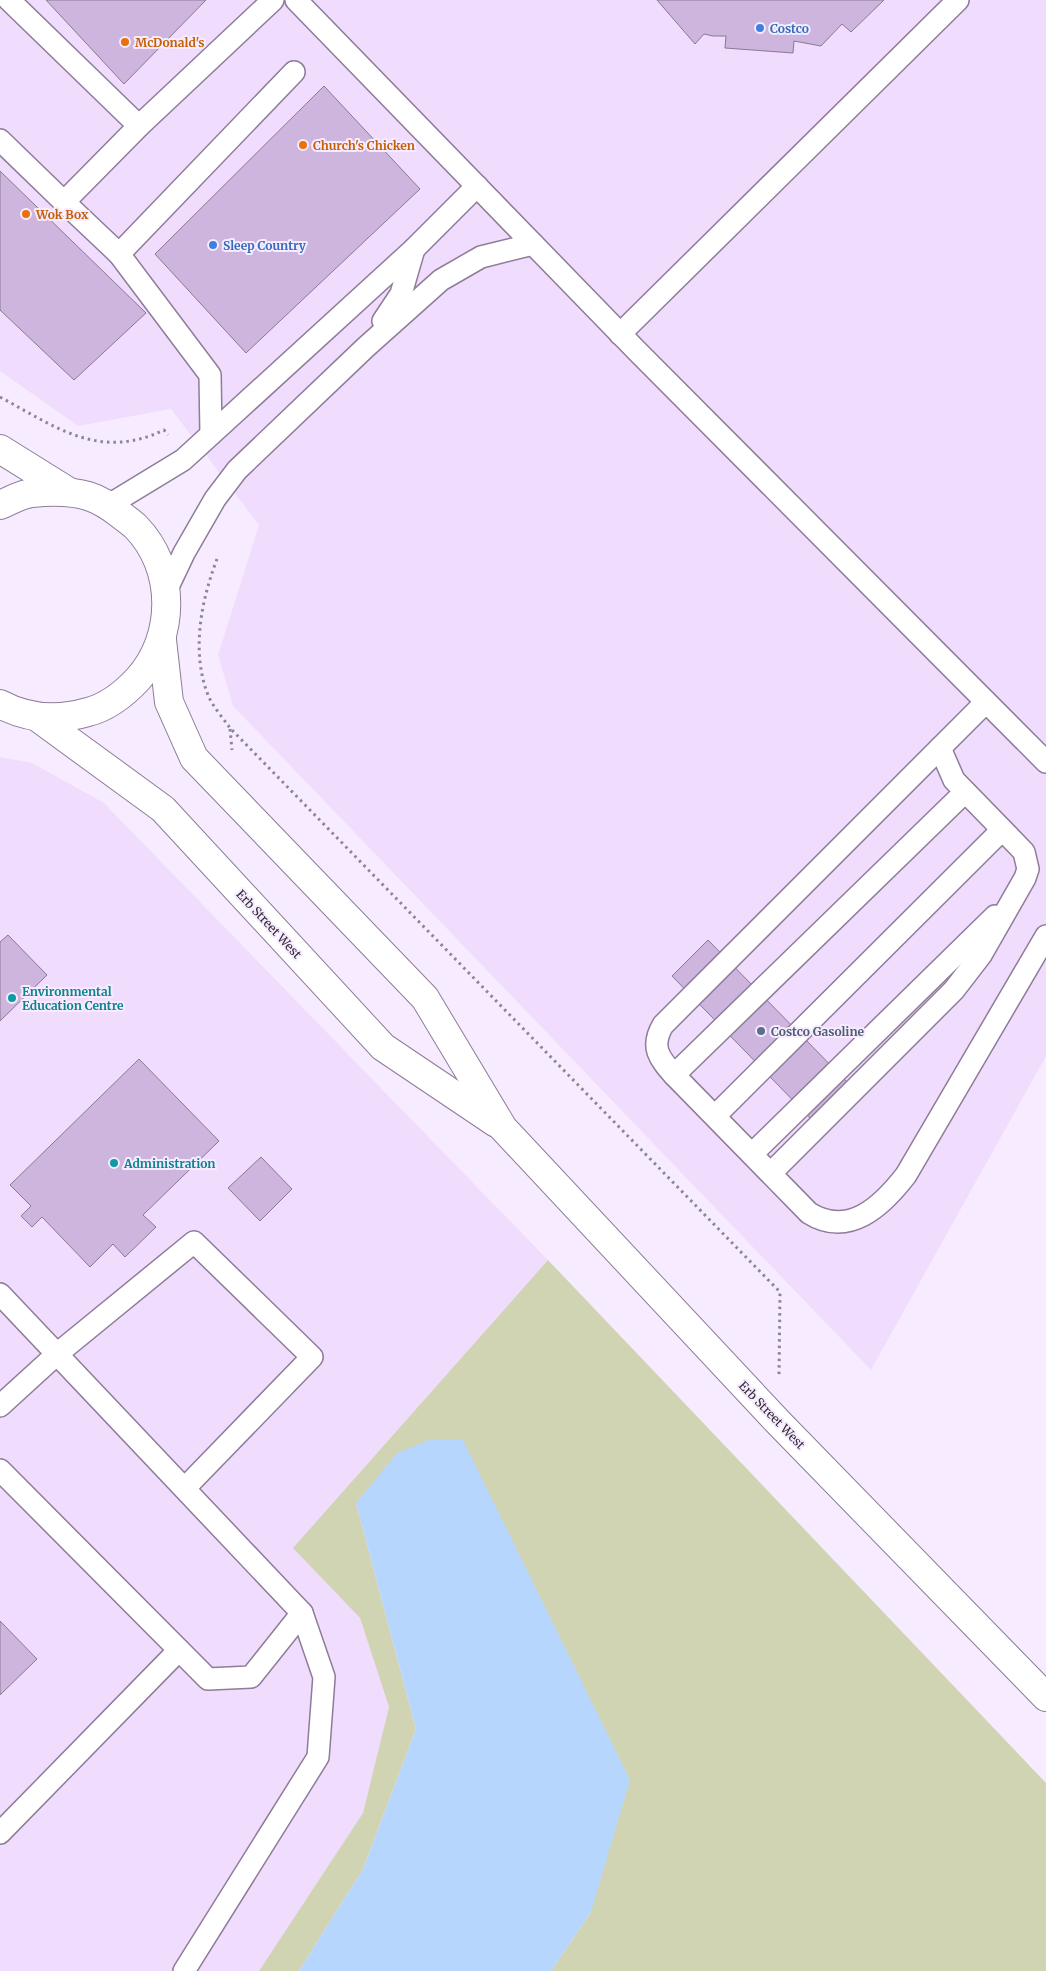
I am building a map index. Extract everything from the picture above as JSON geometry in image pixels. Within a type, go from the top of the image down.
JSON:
[{"type":"main road","points":[[0,449],[69,492]]},
{"type":"main road","points":[[0,505],[30,493],[69,492],[90,497],[109,506],[137,527],[156,556],[166,591],[167,616],[162,640],[148,668],[126,692],[100,709],[69,718],[13,712]]},
{"type":"main road","name":"Erb Street West","points":[[162,640],[169,702],[194,758],[425,998],[503,1128],[778,1422],[1046,1697]]},
{"type":"main road","name":"Erb Street West","points":[[13,712],[163,809],[383,1047],[503,1128]]},
{"type":"lane","points":[[9,0],[139,126]]},
{"type":"lane","points":[[64,202],[139,126],[273,0]]},
{"type":"lane","points":[[296,0],[620,334],[1046,762]]},
{"type":"lane","points":[[620,334],[958,0]]},
{"type":"lane","points":[[119,254],[294,72]]},
{"type":"lane","points":[[0,140],[119,254],[210,375],[211,434]]},
{"type":"lane","points":[[109,506],[183,460],[414,249],[477,186]]},
{"type":"lane","points":[[166,591],[188,545],[215,499],[236,470],[366,347],[441,280],[481,256],[533,244]]},
{"type":"lane","points":[[366,347],[401,294],[414,249]]},
{"type":"lane","points":[[986,702],[663,1025],[657,1038],[657,1053],[661,1061],[674,1075],[809,1213],[820,1219],[832,1222],[848,1222],[878,1207],[906,1175],[1046,936]]},
{"type":"lane","points":[[771,1173],[954,990],[981,955],[1015,896],[1028,869],[1027,860],[1018,846],[954,780],[940,748]]},
{"type":"lane","points":[[674,1075],[965,792]]},
{"type":"lane","points":[[715,1116],[1002,830]]},
{"type":"lane","points":[[752,1154],[1015,896]]},
{"type":"lane","points":[[0,1406],[58,1354],[194,1242],[312,1357],[185,1488]]},
{"type":"lane","points":[[0,1294],[302,1613],[324,1678],[318,1757],[184,1971]]},
{"type":"lane","points":[[0,1470],[208,1679],[251,1677],[302,1613]]},
{"type":"lane","points":[[0,1833],[178,1650]]},
{"type":"path","points":[[0,397],[68,434],[99,442],[124,443],[147,438],[164,430],[169,437]]},
{"type":"path","points":[[218,555],[208,582],[201,620],[200,652],[203,681],[209,698],[230,728],[780,1292],[778,1422]]},
{"type":"shaded area","points":[[0,0],[1046,0],[1046,1056],[871,1370],[233,706],[218,655],[259,525],[171,409],[78,426],[0,371]]},
{"type":"shaded area","points":[[0,757],[32,763],[104,803],[548,1260],[294,1548],[360,1618],[389,1707],[364,1813],[259,1971],[0,1971]]},
{"type":"green space","points":[[548,1260],[1046,1783],[1046,1971],[551,1971],[591,1912],[356,1503],[416,1729],[363,1869],[299,1971],[259,1971],[363,1813],[389,1707],[360,1618],[293,1548]]},
{"type":"water","points":[[431,1439],[463,1440],[630,1780],[591,1912],[551,1971],[299,1971],[363,1869],[416,1729],[356,1503],[397,1453]]},
{"type":"building","name":"McDonald's","points":[[46,0],[206,0],[124,84]]},
{"type":"building","name":"Costco","points":[[657,0],[884,0],[851,32],[842,24],[821,46],[794,41],[793,53],[725,48],[726,36],[704,34],[695,44]]},
{"type":"building","points":[[324,86],[420,189],[246,353],[155,254]]},
{"type":"building","points":[[0,171],[146,313],[74,380],[0,310]]},
{"type":"building","name":"Environmental Education Centre","points":[[8,935],[47,975],[0,1021],[0,942]]},
{"type":"building","name":"Costco Gasoline","points":[[708,940],[850,1085],[813,1121],[672,976]]},
{"type":"building","name":"Administration","points":[[139,1059],[219,1141],[143,1215],[156,1227],[125,1257],[113,1244],[90,1267],[42,1217],[32,1227],[21,1216],[31,1206],[10,1185]]},
{"type":"building","points":[[261,1157],[292,1189],[260,1221],[228,1188]]},
{"type":"building","points":[[0,1621],[37,1659],[0,1695]]},
{"type":"place","name":"Costco","points":[[760,28]]},
{"type":"place","name":"McDonald's","points":[[125,42]]},
{"type":"place","name":"Church's Chicken","points":[[303,145]]},
{"type":"place","name":"Wok Box","points":[[26,214]]},
{"type":"place","name":"Sleep Country","points":[[213,245]]},
{"type":"place","name":"Environmental Education Centre","points":[[12,998]]},
{"type":"place","name":"Costco Gasoline","points":[[761,1031]]},
{"type":"place","name":"Administration","points":[[114,1163]]}]
